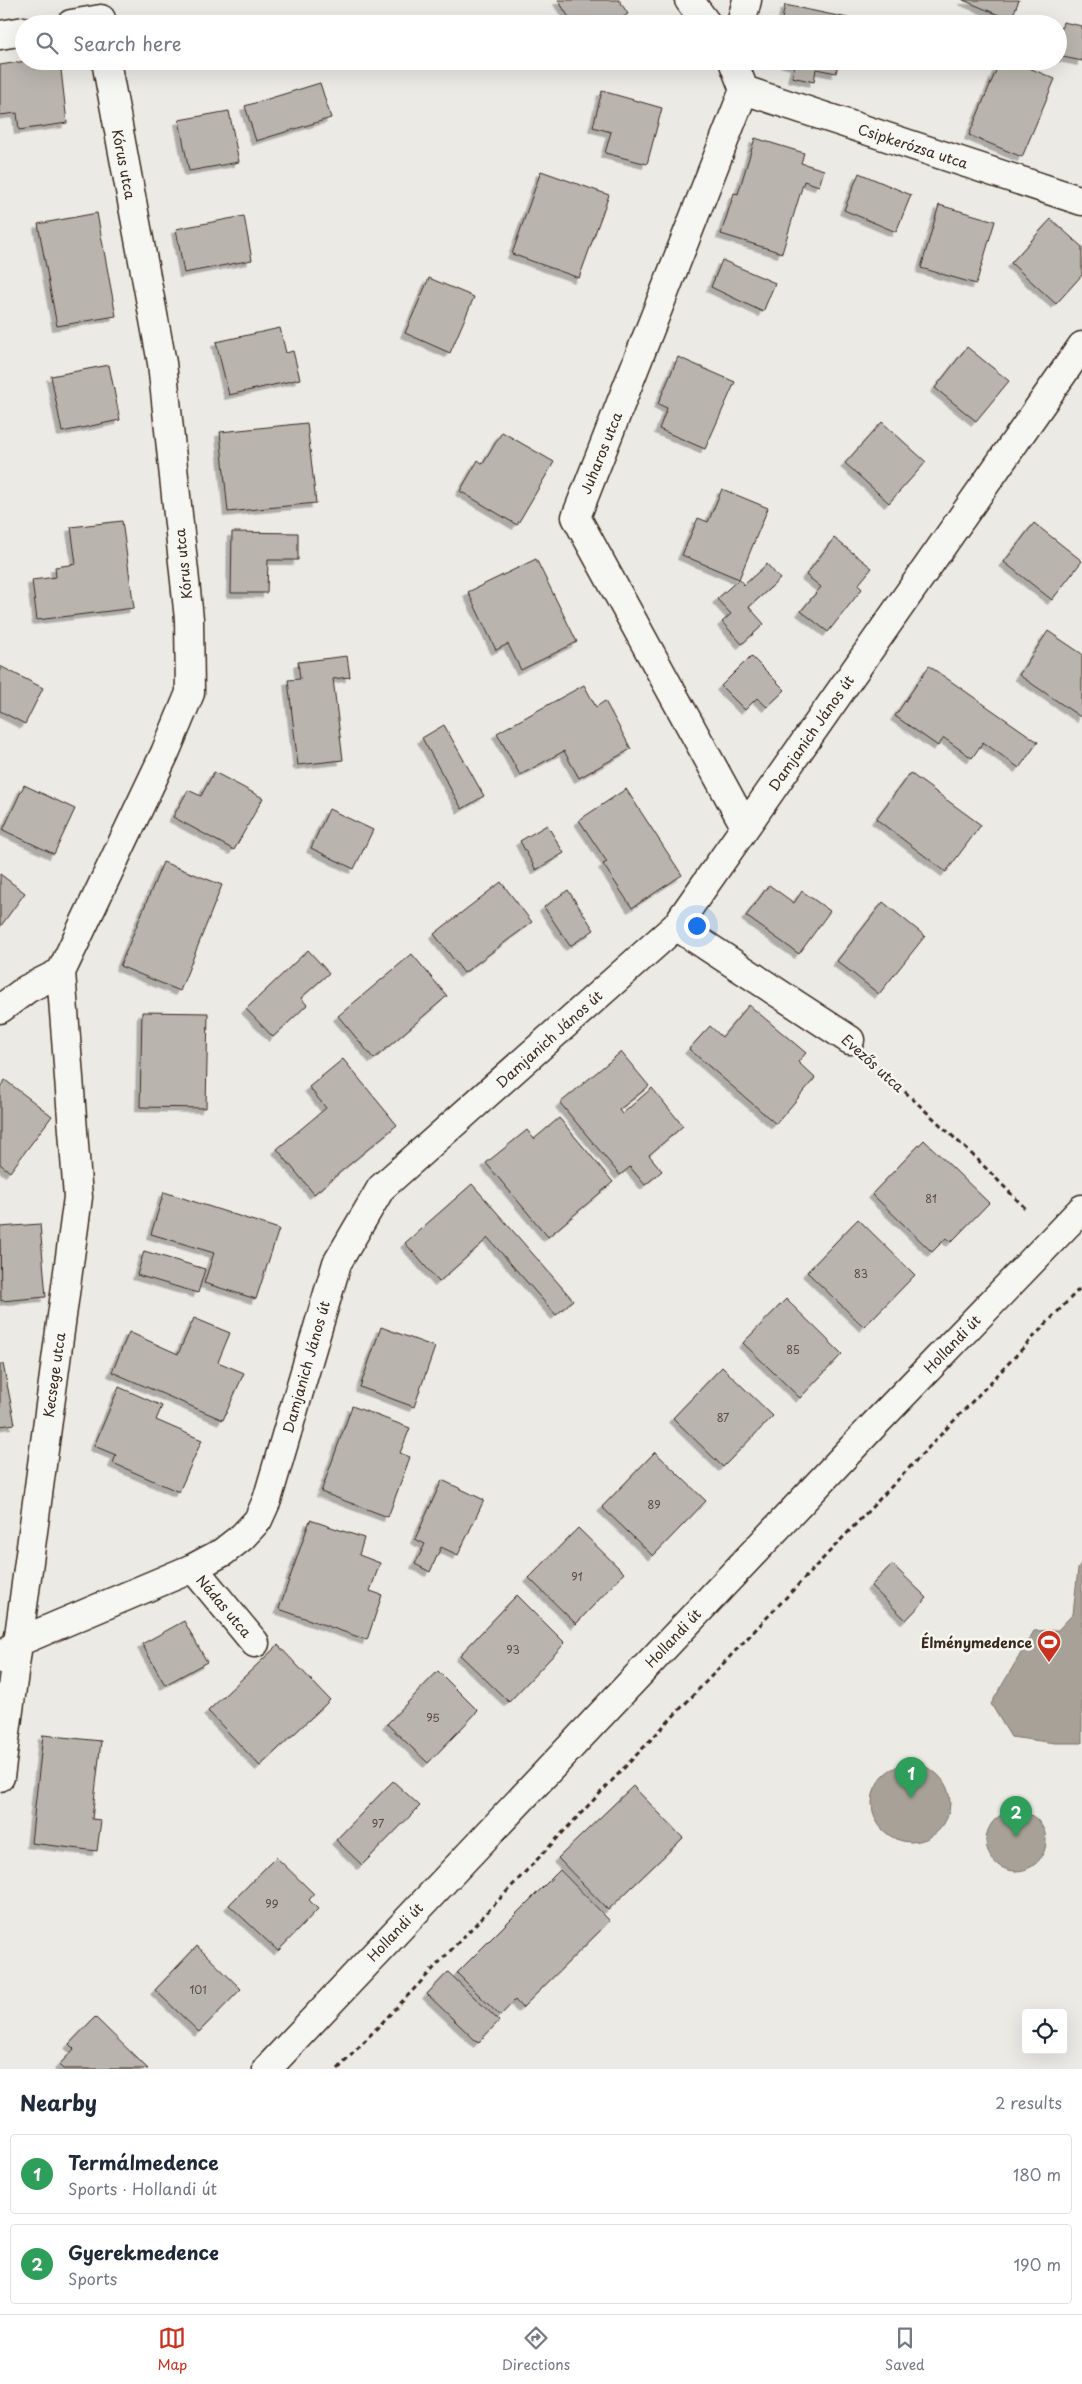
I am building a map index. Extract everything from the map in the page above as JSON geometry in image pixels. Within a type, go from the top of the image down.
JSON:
[{"type":"street","points":[[690,0],[701,15]]},
{"type":"street","points":[[743,15],[747,0]]},
{"type":"street","points":[[0,35],[15,32]]},
{"type":"street","name":"Kórus utca","points":[[61,972],[165,753],[190,693],[189,619],[162,363],[108,70]]},
{"type":"street","points":[[736,70],[744,90]]},
{"type":"street","name":"Csipkerózsa utca","points":[[744,90],[1082,201]]},
{"type":"street","name":"Juharos utca","points":[[744,90],[576,517],[745,826]]},
{"type":"street","name":"Damjanich János út","points":[[9,1651],[193,1568],[223,1552],[242,1537],[258,1520],[267,1500],[337,1263],[381,1188],[676,926],[1082,346]]},
{"type":"street","name":"Evezős utca","points":[[676,926],[850,1040]]},
{"type":"street","points":[[0,1010],[27,989],[61,972]]},
{"type":"street","name":"Kecsege utca","points":[[0,1776],[9,1651],[78,1197],[61,972]]},
{"type":"street","name":"Hollandi út","points":[[267,2069],[871,1428],[1082,1209]]},
{"type":"street","name":"Nádas utca","points":[[193,1568],[255,1643]]},
{"type":"path","name":"Evezős utca","points":[[850,1040],[970,1153],[1026,1209]]},
{"type":"path","points":[[338,2069],[1082,1286]]},
{"type":"shaded area","name":"Élménymedence","points":[[1082,1561],[1082,1743],[1055,1743],[1011,1737],[991,1704],[1034,1631],[1058,1630],[1073,1614],[1078,1569]]},
{"type":"shaded area","points":[[911,1764],[926,1767],[939,1775],[947,1788],[950,1803],[947,1818],[939,1831],[926,1839],[911,1842],[896,1839],[883,1831],[875,1818],[872,1803],[875,1788],[883,1775],[896,1767]]},
{"type":"shaded area","points":[[1016,1811],[1033,1816],[1041,1824],[1046,1841],[1041,1858],[1033,1866],[1016,1871],[999,1866],[991,1858],[986,1841],[991,1824],[999,1816]]},
{"type":"building","points":[[558,0],[619,0],[628,14],[626,15],[567,15]]},
{"type":"building","points":[[963,0],[1019,0],[1013,15],[999,15]]},
{"type":"building","points":[[785,5],[833,15],[783,15]]},
{"type":"building","points":[[1067,23],[1082,26],[1082,61],[1067,58]]},
{"type":"building","points":[[15,63],[15,70],[61,70],[67,123],[19,130],[17,113],[0,115],[0,65]]},
{"type":"building","points":[[794,70],[816,70],[814,82],[792,77]]},
{"type":"building","points":[[821,70],[837,70],[836,73]]},
{"type":"building","points":[[996,70],[1034,70],[1055,79],[1022,157],[969,135]]},
{"type":"building","points":[[320,83],[331,118],[256,141],[245,106]]},
{"type":"building","points":[[602,91],[662,108],[647,164],[605,153],[611,132],[593,127]]},
{"type":"building","points":[[229,111],[239,162],[189,171],[179,120]]},
{"type":"building","points":[[755,138],[804,153],[801,163],[824,170],[819,186],[804,181],[782,253],[721,234],[734,193],[738,194]]},
{"type":"building","points":[[541,171],[609,195],[579,278],[512,254]]},
{"type":"building","points":[[859,173],[911,195],[896,232],[844,210]]},
{"type":"building","points":[[939,205],[995,221],[976,284],[921,268]]},
{"type":"building","points":[[97,213],[116,316],[57,326],[38,224]]},
{"type":"building","points":[[244,216],[252,260],[184,273],[176,229]]},
{"type":"building","points":[[1051,219],[1082,247],[1082,275],[1056,304],[1011,263]]},
{"type":"building","points":[[722,260],[775,283],[763,312],[711,287]]},
{"type":"building","points":[[429,278],[474,297],[450,353],[405,333]]},
{"type":"building","points":[[280,328],[286,353],[293,351],[300,379],[229,395],[216,342]]},
{"type":"building","points":[[967,347],[1009,381],[976,421],[935,388]]},
{"type":"building","points":[[678,357],[735,382],[705,449],[659,429],[667,408],[658,404]]},
{"type":"building","points":[[109,365],[120,420],[62,432],[51,376]]},
{"type":"building","points":[[882,422],[926,462],[889,503],[845,463]]},
{"type":"building","points":[[307,423],[316,503],[228,512],[220,432]]},
{"type":"building","points":[[502,432],[554,462],[517,525],[460,491],[478,460],[483,464]]},
{"type":"building","points":[[722,489],[768,508],[739,579],[682,555],[698,518],[708,522]]},
{"type":"building","points":[[122,521],[134,608],[37,620],[32,580],[56,577],[55,567],[76,564],[71,527]]},
{"type":"building","points":[[1034,523],[1082,561],[1052,600],[1004,562]]},
{"type":"building","points":[[232,532],[298,533],[298,560],[268,560],[267,593],[231,593]]},
{"type":"building","points":[[834,538],[872,568],[858,585],[862,589],[828,632],[801,611],[821,587],[806,575]]},
{"type":"building","points":[[536,559],[577,642],[521,670],[508,644],[496,650],[468,592]]},
{"type":"building","points":[[767,564],[780,579],[749,607],[764,624],[742,644],[722,622],[731,614],[717,599],[739,579],[744,585]]},
{"type":"building","points":[[1048,631],[1082,654],[1082,718],[1019,675]]},
{"type":"building","points":[[347,656],[350,677],[333,679],[343,760],[298,765],[288,680],[300,679],[298,662]]},
{"type":"building","points":[[751,656],[785,690],[767,707],[757,698],[745,710],[721,686]]},
{"type":"building","points":[[0,666],[43,688],[25,724],[0,711]]},
{"type":"building","points":[[929,666],[1038,742],[1019,768],[983,742],[972,758],[944,738],[938,746],[895,716]]},
{"type":"building","points":[[584,685],[596,707],[605,701],[631,749],[579,778],[564,751],[520,775],[497,733]]},
{"type":"building","points":[[444,725],[484,796],[462,809],[422,738]]},
{"type":"building","points":[[214,772],[263,798],[234,850],[173,817],[188,790],[201,796]]},
{"type":"building","points":[[910,773],[981,825],[946,872],[876,819]]},
{"type":"building","points":[[24,785],[75,809],[54,854],[3,830]]},
{"type":"building","points":[[626,789],[682,875],[632,908],[603,864],[607,862],[579,820]]},
{"type":"building","points":[[329,809],[373,830],[354,869],[311,848]]},
{"type":"building","points":[[547,825],[564,853],[536,870],[520,841]]},
{"type":"building","points":[[163,862],[222,885],[180,991],[120,966]]},
{"type":"building","points":[[0,874],[25,893],[0,927]]},
{"type":"building","points":[[501,882],[532,922],[464,973],[434,934]]},
{"type":"building","points":[[769,885],[794,903],[802,891],[830,911],[799,954],[746,916]]},
{"type":"building","points":[[568,890],[594,930],[570,946],[544,907]]},
{"type":"building","points":[[883,902],[925,936],[879,994],[837,961]]},
{"type":"building","points":[[308,950],[329,973],[301,998],[307,1005],[273,1037],[246,1009]]},
{"type":"building","points":[[412,954],[447,996],[374,1059],[338,1016]]},
{"type":"building","points":[[749,1005],[806,1053],[798,1062],[815,1078],[776,1124],[689,1049],[710,1026],[722,1037]]},
{"type":"building","points":[[142,1012],[208,1013],[206,1108],[140,1107]]},
{"type":"building","points":[[621,1052],[649,1086],[619,1110],[622,1114],[652,1088],[683,1126],[649,1155],[662,1171],[645,1185],[630,1167],[620,1175],[560,1103]]},
{"type":"building","points":[[343,1059],[397,1125],[314,1194],[277,1149],[326,1108],[309,1087]]},
{"type":"building","points":[[5,1080],[52,1116],[10,1172],[0,1164],[0,1087]]},
{"type":"building","points":[[559,1118],[613,1182],[548,1237],[486,1163],[527,1130],[534,1139]]},
{"type":"building","points":[[924,1140],[989,1203],[951,1242],[946,1238],[932,1252],[872,1194]]},
{"type":"building","points":[[472,1184],[573,1300],[556,1315],[488,1238],[439,1282],[405,1243]]},
{"type":"building","points":[[164,1192],[279,1229],[256,1299],[204,1283],[214,1253],[151,1234]]},
{"type":"building","points":[[858,1219],[915,1275],[864,1327],[807,1272]]},
{"type":"building","points":[[40,1224],[46,1297],[1,1301],[0,1227]]},
{"type":"building","points":[[144,1251],[205,1269],[198,1293],[137,1275]]},
{"type":"building","points":[[786,1299],[842,1354],[800,1398],[743,1343]]},
{"type":"building","points":[[194,1318],[230,1333],[218,1362],[244,1373],[223,1420],[112,1372],[129,1332],[178,1354]]},
{"type":"building","points":[[381,1327],[435,1347],[414,1407],[360,1387]]},
{"type":"building","points":[[0,1364],[3,1364],[15,1424],[0,1426]]},
{"type":"building","points":[[722,1367],[773,1416],[723,1467],[673,1418]]},
{"type":"building","points":[[119,1387],[162,1406],[156,1420],[202,1440],[179,1492],[113,1463],[116,1455],[94,1446]]},
{"type":"building","points":[[352,1406],[410,1428],[400,1453],[410,1457],[388,1517],[321,1492]]},
{"type":"building","points":[[655,1452],[706,1501],[653,1556],[602,1507]]},
{"type":"building","points":[[442,1480],[484,1500],[458,1555],[441,1547],[430,1572],[415,1564],[425,1544],[415,1539]]},
{"type":"building","points":[[310,1520],[364,1538],[359,1555],[380,1563],[370,1591],[382,1595],[367,1640],[279,1609]]},
{"type":"building","points":[[578,1528],[624,1573],[576,1624],[529,1578]]},
{"type":"building","points":[[892,1564],[927,1598],[906,1620],[871,1586]]},
{"type":"building","points":[[517,1595],[565,1643],[509,1702],[460,1655]]},
{"type":"building","points":[[184,1621],[207,1662],[165,1685],[142,1644]]},
{"type":"building","points":[[278,1645],[330,1700],[260,1766],[208,1711]]},
{"type":"building","points":[[438,1671],[478,1711],[428,1763],[387,1724]]},
{"type":"building","points":[[43,1735],[101,1741],[92,1819],[101,1820],[97,1851],[31,1843]]},
{"type":"building","points":[[393,1781],[420,1806],[362,1865],[336,1840]]},
{"type":"building","points":[[633,1786],[683,1838],[608,1910],[558,1858]]},
{"type":"building","points":[[276,1857],[314,1894],[309,1900],[318,1909],[278,1951],[229,1905]]},
{"type":"building","points":[[560,1870],[610,1921],[522,2008],[515,2000],[500,2016],[457,1973]]},
{"type":"building","points":[[197,1946],[241,1989],[199,2032],[155,1990]]},
{"type":"building","points":[[448,1972],[499,2021],[478,2043],[427,1994]]},
{"type":"building","points":[[95,2017],[148,2069],[63,2069],[59,2065],[74,2049],[69,2044]]},
{"type":"place","name":"Élménymedence","points":[[1049,1663]]},
{"type":"place","name":"Termálmedence","points":[[911,1798]]},
{"type":"place","name":"Gyerekmedence","points":[[1016,1837]]}]
